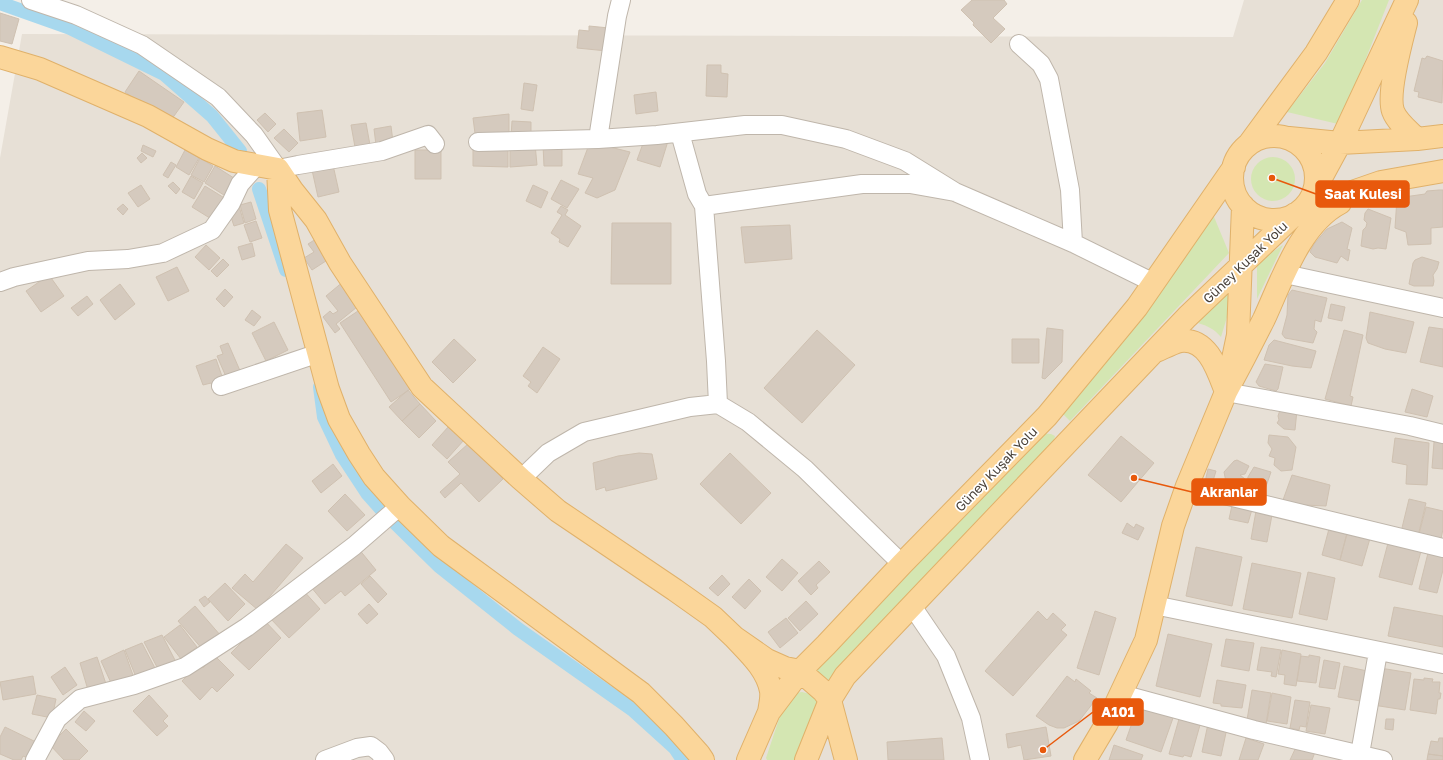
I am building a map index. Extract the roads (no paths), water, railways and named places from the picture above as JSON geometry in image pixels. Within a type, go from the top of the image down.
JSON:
[{"type":"main road","points":[[1348,0],[1316,53],[1249,144],[1239,154],[1234,167],[1232,181],[1236,195],[1243,206],[1254,215],[1268,219],[1282,219],[1332,199],[1381,182],[1443,171]]},
{"type":"main road","points":[[1295,214],[1306,205],[1313,194],[1340,143],[1407,0]]},
{"type":"main road","points":[[1411,0],[1392,91],[1393,111],[1402,125],[1417,139]]},
{"type":"main road","points":[[0,57],[40,69],[148,116],[214,152],[234,161],[278,169],[292,190],[316,220],[340,263],[422,387],[521,479],[558,511],[681,594],[713,618],[734,637],[757,662],[767,678],[772,692],[769,712]]},
{"type":"main road","points":[[1249,144],[1261,138],[1274,136],[1340,143],[1417,139],[1443,136]]},
{"type":"main road","points":[[1288,138],[1300,144],[1309,154],[1315,167],[1316,180],[1313,194]]},
{"type":"main road","name":"Güney Kuşak Yolu","points":[[748,760],[769,712],[800,671],[1047,416],[1137,307],[1234,167]]},
{"type":"main road","points":[[278,169],[280,210],[328,389],[342,425],[358,454],[374,477],[397,508],[442,546],[641,693],[674,726],[703,760]]},
{"type":"main road","points":[[1085,760],[1107,723],[1146,640],[1173,526],[1187,486],[1226,392],[1295,251],[1313,226],[1330,209],[1381,182]]},
{"type":"main road","points":[[1226,392],[1238,335],[1243,206]]},
{"type":"main road","name":"Güney Kuşak Yolu","points":[[806,760],[830,700],[845,676],[1187,317],[1295,214]]},
{"type":"main road","points":[[1153,352],[1179,341],[1194,342],[1205,350],[1213,360],[1226,392]]},
{"type":"main road","points":[[1047,416],[1070,440]]},
{"type":"main road","points":[[734,637],[767,660],[785,668],[800,671],[816,684],[830,700],[846,760]]},
{"type":"street","points":[[31,0],[76,15],[142,45],[218,96],[254,135],[278,169],[382,151],[428,134],[435,144]]},
{"type":"street","points":[[598,139],[617,16],[621,0]]},
{"type":"street","points":[[1019,44],[1041,64],[1049,79],[1070,190],[1073,243]]},
{"type":"street","points":[[478,142],[598,139],[680,133],[745,125],[782,125],[846,139],[905,161],[955,192],[1073,243],[1154,283]]},
{"type":"street","points":[[680,133],[697,194],[704,206],[718,404]]},
{"type":"street","points":[[0,282],[14,277],[88,261],[128,259],[163,253],[212,230],[231,203],[240,184],[257,165]]},
{"type":"street","points":[[704,206],[862,184],[910,184],[955,192]]},
{"type":"street","points":[[1285,274],[1443,308]]},
{"type":"street","points":[[221,386],[318,353]]},
{"type":"street","points":[[1226,392],[1410,426],[1443,434]]},
{"type":"street","points":[[521,479],[548,454],[584,432],[690,407],[718,404],[748,422],[805,469],[902,564]]},
{"type":"street","points":[[1187,486],[1443,548]]},
{"type":"street","points":[[35,760],[57,719],[80,699],[134,685],[185,667],[247,628],[354,546],[397,508]]},
{"type":"street","points":[[1154,605],[1378,652],[1443,664]]},
{"type":"street","points":[[912,606],[946,656],[971,718],[980,760]]},
{"type":"street","points":[[1360,754],[1378,652]]},
{"type":"street","points":[[1121,694],[1254,730],[1383,760]]},
{"type":"street","points":[[325,760],[357,748],[371,746],[379,752],[385,760]]},
{"type":"waterway","points":[[0,3],[70,28],[164,74],[212,116],[240,151]]},
{"type":"waterway","points":[[259,189],[286,270]]},
{"type":"waterway","points":[[320,387],[324,417],[342,455],[367,493],[382,510],[439,566],[518,629],[633,710],[675,748],[683,760]]},
{"type":"place","name":"Saat Kulesi","points":[[1272,178]]},
{"type":"place","name":"Akranlar","points":[[1134,478]]},
{"type":"place","name":"A101","points":[[1043,750]]}]
